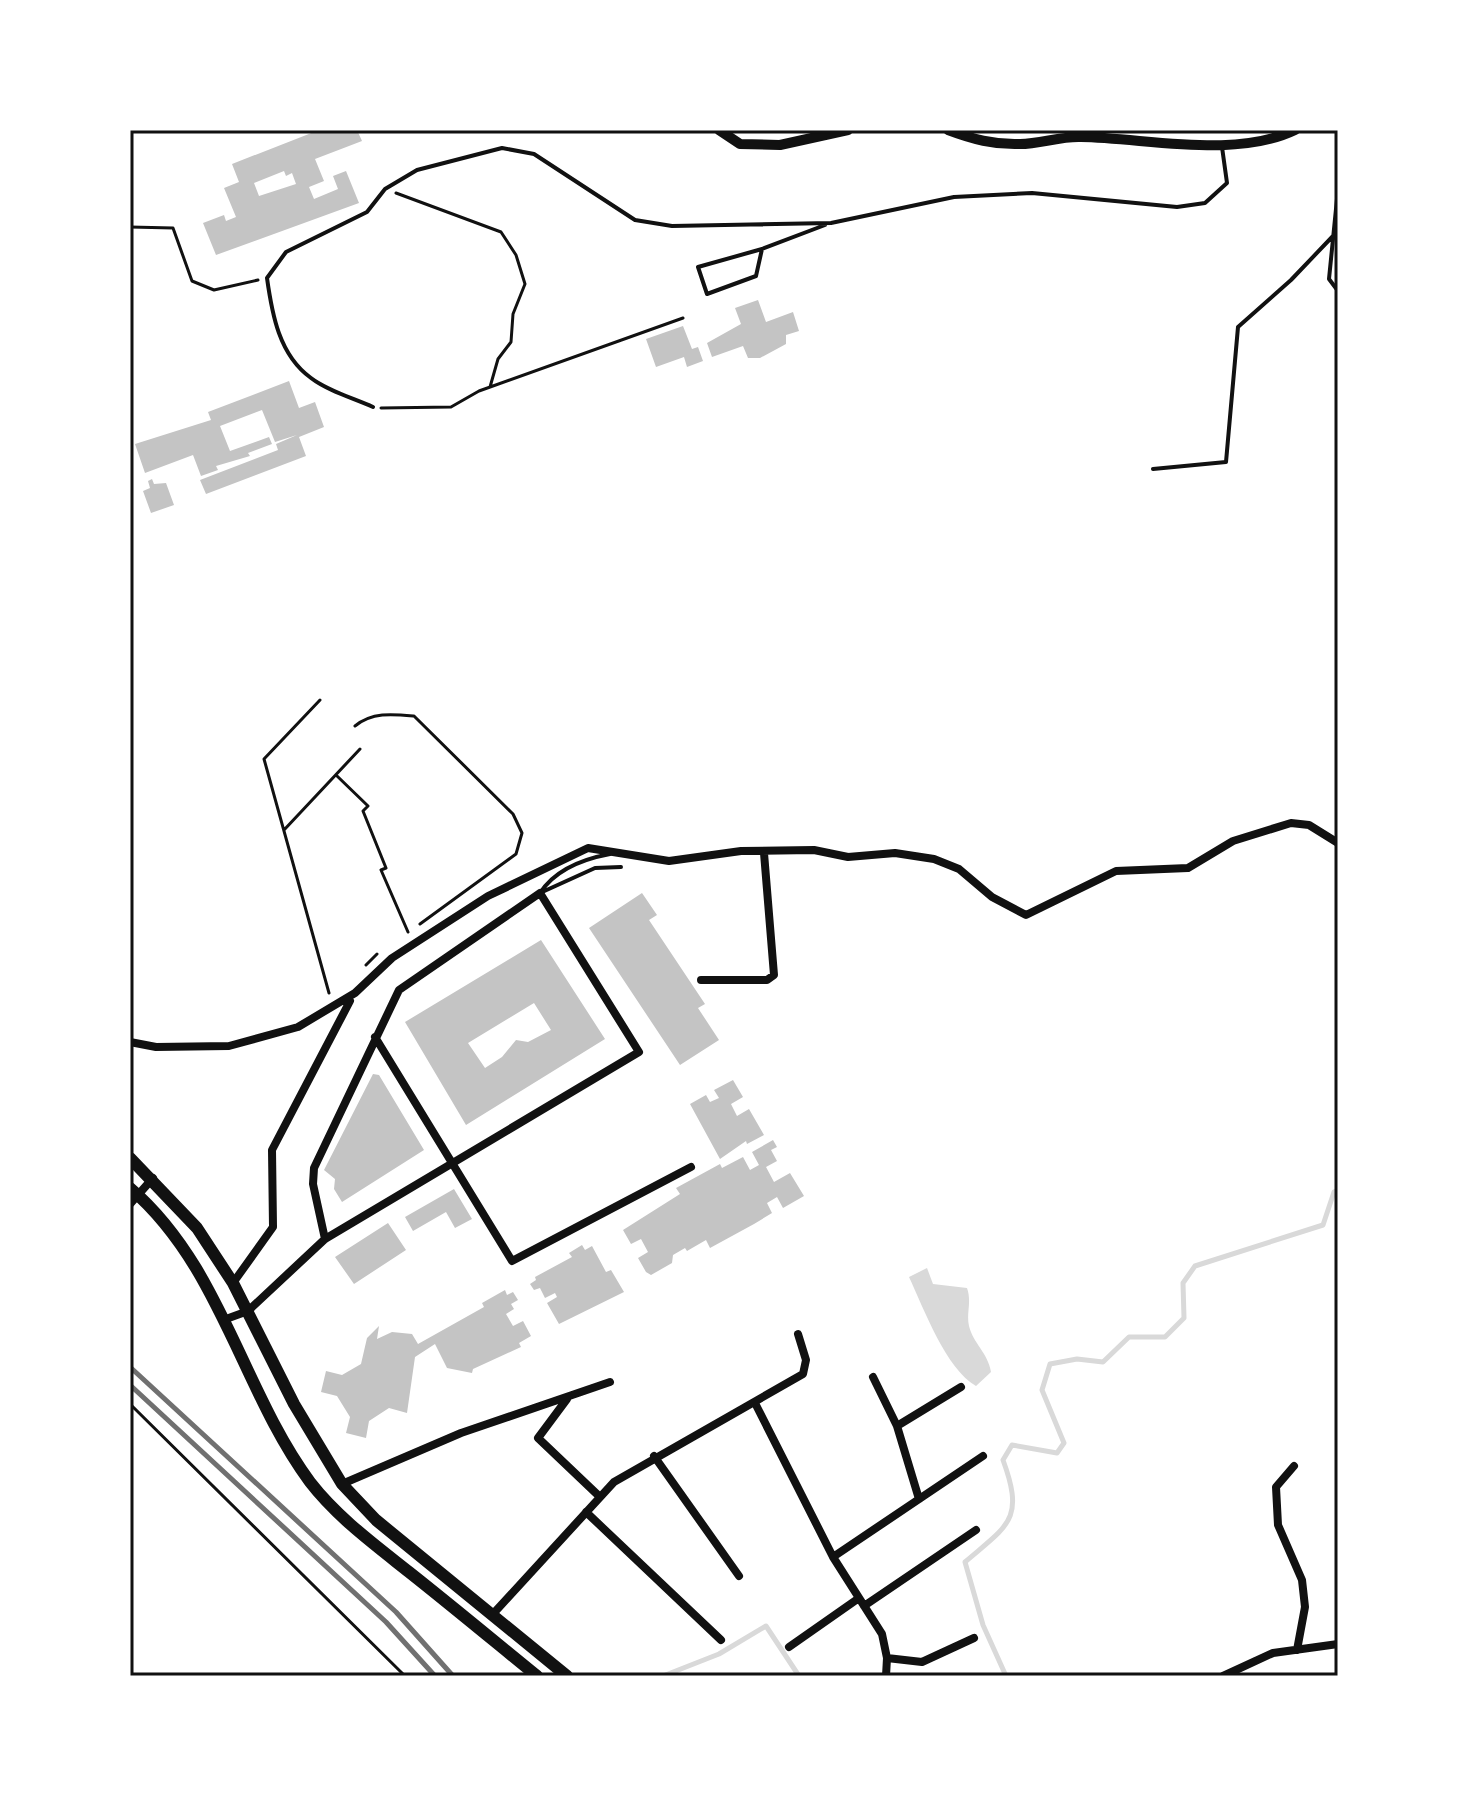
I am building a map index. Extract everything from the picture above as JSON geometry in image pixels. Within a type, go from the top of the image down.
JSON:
[{"type":"main road","points":[[130,1158],[153,1178],[197,1228],[233,1283],[294,1404],[342,1484],[376,1520],[567,1676]]},
{"type":"main road","points":[[133,1196],[186,1253],[226,1319],[285,1446],[313,1485],[356,1529],[537,1676]]},
{"type":"street","points":[[719,130],[740,144],[780,145],[848,130]]},
{"type":"street","points":[[948,130],[979,142],[1021,144],[1077,137],[1222,145],[1273,141],[1295,130]]},
{"type":"street","points":[[130,1042],[156,1047],[229,1046],[298,1027],[352,997],[392,958],[488,896],[588,848],[669,861],[741,851],[814,850],[848,857],[895,853],[934,859],[959,869],[992,897],[1026,915],[1116,871],[1188,868],[1233,841],[1291,823],[1309,825],[1338,843]]},
{"type":"street","points":[[701,980],[767,980],[774,975],[764,853]]},
{"type":"street","points":[[226,1319],[248,1311],[325,1239],[639,1052],[540,893],[399,990],[314,1168],[313,1184],[325,1239]]},
{"type":"street","points":[[233,1283],[273,1227],[272,1150],[352,997]]},
{"type":"street","points":[[375,1037],[512,1261],[691,1167]]},
{"type":"street","points":[[133,1196],[153,1178]]},
{"type":"street","points":[[492,1615],[614,1482],[654,1456],[803,1374],[806,1360],[798,1334]]},
{"type":"street","points":[[873,1377],[897,1426],[919,1499]]},
{"type":"street","points":[[342,1484],[461,1433],[610,1382]]},
{"type":"street","points":[[897,1426],[961,1387]]},
{"type":"street","points":[[567,1399],[538,1438],[600,1497]]},
{"type":"street","points":[[755,1403],[833,1557],[882,1634],[887,1658],[886,1676]]},
{"type":"street","points":[[654,1456],[739,1576]]},
{"type":"street","points":[[833,1557],[983,1456]]},
{"type":"street","points":[[1294,1466],[1276,1487],[1278,1525],[1302,1580],[1305,1607],[1297,1650]]},
{"type":"street","points":[[586,1512],[721,1640]]},
{"type":"street","points":[[789,1647],[976,1530]]},
{"type":"street","points":[[887,1658],[922,1662],[974,1638]]},
{"type":"street","points":[[1223,1676],[1273,1653],[1338,1644]]},
{"type":"lane","points":[[762,249],[756,276],[707,294],[698,267],[762,249],[831,223],[954,197],[1032,193],[1177,207],[1205,203],[1227,183],[1222,145]]},
{"type":"lane","points":[[373,407],[310,378],[285,349],[272,312],[267,278],[286,252],[367,212],[385,189],[417,170],[502,148],[534,154],[635,220],[672,226],[831,223]]},
{"type":"lane","points":[[1338,189],[1329,279],[1338,291]]},
{"type":"lane","points":[[1153,469],[1226,462],[1238,327],[1291,280],[1333,236]]},
{"type":"lane","points":[[540,893],[551,877],[595,857],[620,852]]},
{"type":"lane","points":[[540,893],[595,868],[621,867]]},
{"type":"path","points":[[385,189],[501,232],[516,255],[525,284],[513,314],[511,342],[498,359],[490,387]]},
{"type":"path","points":[[130,227],[173,228],[192,281],[214,290],[267,278]]},
{"type":"path","points":[[373,407],[451,407],[490,387],[683,318]]},
{"type":"path","points":[[320,700],[264,759],[333,1007]]},
{"type":"path","points":[[355,726],[364,719],[385,714],[414,716],[513,814],[522,833],[516,854],[398,939]]},
{"type":"path","points":[[284,830],[360,749]]},
{"type":"path","points":[[336,775],[368,806],[363,811],[386,868],[381,870],[408,932]]},
{"type":"path","points":[[352,997],[369,959],[378,953]]},
{"type":"path","points":[[130,1404],[405,1676]]},
{"type":"shaded area","points":[[927,1268],[933,1284],[967,1288],[969,1326],[991,1372],[976,1386],[965,1378],[946,1352],[909,1277]]},
{"type":"building","points":[[319,130],[357,130],[362,141],[315,159],[324,181],[309,187],[314,199],[338,189],[333,176],[346,171],[359,203],[216,255],[203,223],[224,215],[226,221],[236,217],[224,188],[239,182],[232,164]],"holes":[[[284,171],[286,176],[292,173],[296,184],[259,196],[254,183]]]},
{"type":"building","points":[[758,300],[766,322],[793,312],[799,331],[786,335],[786,344],[760,358],[748,358],[743,346],[712,357],[707,343],[741,324],[735,308]]},
{"type":"building","points":[[683,326],[692,349],[698,347],[703,361],[687,367],[684,357],[656,367],[646,339]]},
{"type":"building","points":[[289,381],[299,408],[315,402],[324,427],[299,437],[306,456],[206,494],[200,480],[278,450],[276,444],[297,435],[275,442],[262,410],[220,426],[230,451],[269,437],[272,444],[248,453],[250,456],[216,466],[218,470],[201,476],[193,455],[145,473],[135,444],[211,420],[208,412]]},
{"type":"building","points":[[152,479],[154,484],[166,483],[174,505],[151,513],[143,491],[150,488],[148,481]]},
{"type":"building","points":[[642,893],[657,915],[649,920],[705,1004],[698,1008],[719,1040],[680,1065],[589,928]]},
{"type":"building","points":[[541,940],[605,1039],[466,1125],[405,1022]],"holes":[[[534,1003],[551,1030],[528,1042],[516,1040],[502,1057],[485,1068],[468,1043]]]},
{"type":"building","points":[[373,1074],[379,1075],[424,1150],[342,1202],[334,1189],[335,1179],[324,1170]]},
{"type":"building","points":[[733,1080],[743,1097],[731,1104],[737,1116],[749,1109],[764,1135],[747,1144],[746,1141],[720,1159],[690,1104],[706,1095],[710,1102],[719,1098],[714,1090]]},
{"type":"building","points":[[773,1140],[777,1147],[771,1150],[777,1161],[766,1167],[774,1182],[790,1173],[804,1196],[783,1208],[777,1197],[767,1203],[772,1213],[754,1224],[710,1248],[706,1240],[687,1251],[685,1248],[673,1255],[672,1263],[651,1275],[646,1272],[638,1258],[648,1252],[641,1239],[631,1244],[623,1230],[680,1194],[676,1188],[720,1164],[722,1168],[743,1157],[750,1170],[759,1165],[752,1152]]},
{"type":"building","points":[[454,1189],[472,1219],[455,1228],[446,1212],[413,1231],[405,1217]]},
{"type":"building","points":[[388,1223],[406,1250],[354,1284],[335,1257]]},
{"type":"building","points":[[582,1245],[585,1250],[592,1246],[606,1272],[611,1270],[624,1292],[559,1324],[547,1303],[557,1297],[555,1293],[545,1298],[540,1288],[534,1290],[530,1284],[536,1280],[535,1277],[572,1257],[569,1253]]},
{"type":"building","points":[[505,1290],[507,1295],[513,1292],[518,1300],[511,1304],[514,1309],[506,1314],[513,1326],[523,1321],[531,1336],[519,1343],[521,1347],[473,1369],[472,1373],[447,1368],[435,1344],[415,1357],[407,1413],[389,1408],[369,1421],[366,1438],[346,1433],[350,1417],[337,1396],[321,1392],[326,1371],[342,1375],[361,1364],[367,1338],[379,1326],[377,1339],[392,1332],[412,1334],[418,1344],[484,1307],[482,1303]]},
{"type":"waterway","points":[[1006,1676],[983,1625],[965,1562],[992,1539],[1008,1520],[1012,1496],[1003,1460],[1012,1445],[1057,1453],[1064,1443],[1042,1390],[1050,1364],[1077,1359],[1103,1362],[1129,1337],[1165,1337],[1184,1318],[1183,1283],[1195,1266],[1323,1225],[1334,1192],[1338,1190]]},
{"type":"waterway","points":[[663,1676],[719,1654],[766,1626],[799,1676]]},
{"type":"railway","points":[[130,1367],[396,1612],[453,1676]]},
{"type":"railway","points":[[130,1385],[386,1622],[435,1676]]}]
